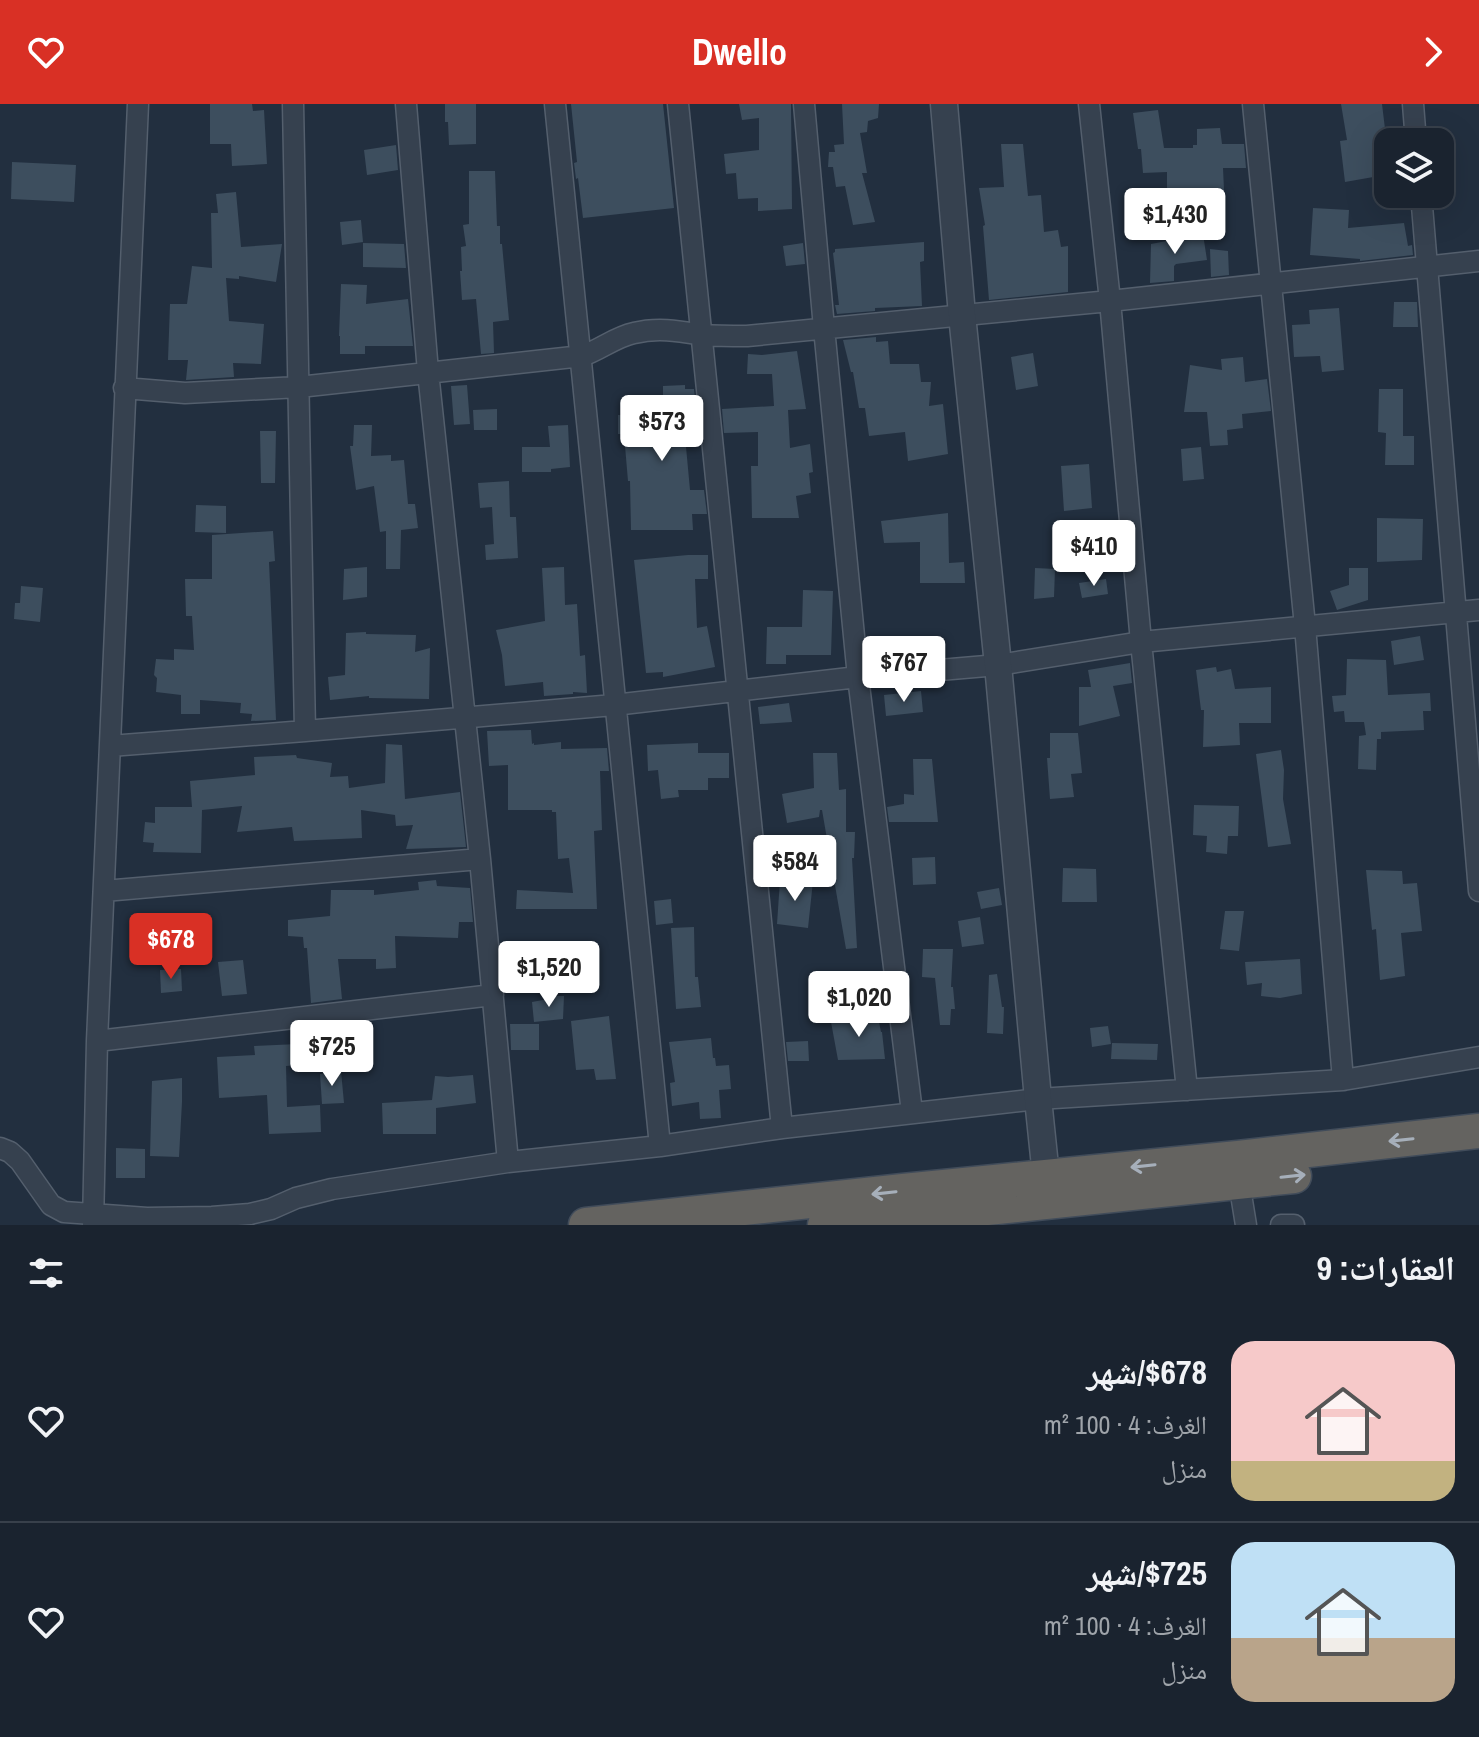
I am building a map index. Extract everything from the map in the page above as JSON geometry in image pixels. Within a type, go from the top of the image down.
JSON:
[{"type":"highway","points":[[825,1225],[988,1216],[1048,1189],[1479,1131]]},
{"type":"highway","points":[[586,1225],[1048,1189],[1239,1182],[1479,1155]]},
{"type":"street","points":[[93,1220],[97,1041],[138,104]]},
{"type":"street","points":[[293,104],[305,731]]},
{"type":"street","points":[[406,104],[428,372],[480,859],[508,1162]]},
{"type":"street","points":[[555,104],[660,1146]]},
{"type":"street","points":[[678,104],[782,1128]]},
{"type":"street","points":[[804,104],[858,677],[912,1112]]},
{"type":"street","points":[[944,104],[1048,1189]]},
{"type":"street","points":[[1089,104],[1187,1090]]},
{"type":"street","points":[[1253,104],[1305,626],[1343,1080]]},
{"type":"street","points":[[1413,104],[1415,128]]},
{"type":"street","points":[[1422,208],[1479,891]]},
{"type":"street","points":[[124,388],[185,393],[299,387],[582,356],[630,334],[648,330],[747,336],[1479,261]]},
{"type":"street","points":[[110,746],[614,705],[738,689],[998,665],[1141,642],[1479,610]]},
{"type":"street","points":[[104,891],[480,859]]},
{"type":"street","points":[[97,1041],[493,995]]},
{"type":"street","points":[[0,1148],[20,1161],[51,1205],[64,1212],[93,1220],[212,1217],[250,1214],[332,1189],[508,1162],[1038,1099],[1343,1080],[1479,1057]]},
{"type":"street","points":[[1239,1182],[1246,1225]]},
{"type":"street","points":[[1281,1225],[1294,1225]]},
{"type":"building","points":[[210,104],[252,104],[253,111],[264,110],[267,164],[232,166],[231,144],[210,144]]},
{"type":"building","points":[[445,104],[476,104],[476,144],[449,145]]},
{"type":"building","points":[[571,104],[663,104],[674,208],[583,218],[574,163],[577,162]]},
{"type":"building","points":[[739,104],[791,104],[792,209],[758,211],[758,198],[738,199],[736,173],[726,174],[724,154],[759,150],[759,118],[742,120]]},
{"type":"building","points":[[842,104],[879,104],[878,118],[868,121],[867,132],[860,133],[867,173],[862,173],[875,222],[853,225],[845,186],[836,187],[833,167],[828,167],[829,152],[835,152],[834,145],[844,144]]},
{"type":"building","points":[[1341,104],[1382,104],[1385,128],[1374,128],[1374,177],[1345,182],[1340,141],[1347,140]]},
{"type":"building","points":[[1158,110],[1164,148],[1193,148],[1197,145],[1197,129],[1220,128],[1222,144],[1244,144],[1246,168],[1223,168],[1224,190],[1167,191],[1167,172],[1143,173],[1133,113]]},
{"type":"building","points":[[1001,144],[1023,144],[1028,196],[1041,195],[1044,232],[1058,230],[1061,247],[1068,246],[1068,292],[989,300],[985,225],[979,188],[1004,187]]},
{"type":"building","points":[[396,145],[398,170],[367,175],[364,150]]},
{"type":"building","points":[[12,162],[76,165],[74,202],[11,199]]},
{"type":"building","points":[[469,171],[495,171],[497,226],[500,226],[509,320],[493,322],[494,353],[481,354],[476,299],[462,300],[461,247],[466,246],[463,225],[469,224]]},
{"type":"building","points":[[236,192],[241,247],[282,244],[276,282],[239,276],[239,279],[226,278],[229,321],[264,324],[261,364],[233,363],[234,377],[186,380],[188,360],[168,360],[170,304],[187,304],[192,266],[212,268],[211,213],[218,213],[216,194]]},
{"type":"building","points":[[1313,208],[1349,210],[1348,228],[1404,223],[1413,255],[1360,261],[1310,255]]},
{"type":"building","points":[[361,220],[363,242],[342,245],[340,222]]},
{"type":"building","points":[[1203,234],[1207,260],[1176,264],[1174,281],[1150,283],[1151,244]]},
{"type":"building","points":[[924,242],[924,261],[920,262],[922,306],[875,308],[875,311],[837,314],[835,249]]},
{"type":"building","points":[[363,243],[404,244],[406,268],[363,267]]},
{"type":"building","points":[[803,243],[805,264],[786,266],[783,246]]},
{"type":"building","points":[[1210,249],[1228,251],[1229,275],[1211,277]]},
{"type":"building","points":[[341,284],[367,285],[366,304],[408,299],[413,346],[365,346],[365,354],[340,354]]},
{"type":"building","points":[[1394,302],[1417,302],[1418,327],[1393,327]]},
{"type":"building","points":[[1339,308],[1344,370],[1322,372],[1320,356],[1294,357],[1292,325],[1310,324],[1309,310]]},
{"type":"building","points":[[876,337],[876,342],[888,341],[890,364],[919,364],[921,382],[931,382],[929,406],[943,404],[948,454],[908,461],[905,432],[869,436],[865,408],[859,408],[853,372],[843,340]]},
{"type":"building","points":[[797,351],[806,409],[788,410],[790,448],[810,444],[813,472],[809,473],[811,493],[796,496],[799,518],[752,518],[751,466],[758,466],[758,432],[724,433],[722,409],[774,406],[772,374],[747,374],[748,354]]},
{"type":"building","points":[[1033,353],[1038,386],[1016,390],[1011,357]]},
{"type":"building","points":[[1243,357],[1245,382],[1267,379],[1271,411],[1242,414],[1243,428],[1227,430],[1228,445],[1210,446],[1207,412],[1184,412],[1190,365],[1222,370],[1221,359]]},
{"type":"building","points":[[467,385],[470,424],[454,425],[451,386]]},
{"type":"building","points":[[685,385],[685,389],[694,389],[699,435],[685,436],[690,490],[704,490],[707,514],[692,514],[693,530],[631,530],[630,481],[624,434],[618,434],[618,415],[652,416],[651,401],[663,400],[663,386]]},
{"type":"building","points":[[1379,389],[1403,389],[1403,436],[1414,436],[1414,465],[1385,465],[1386,433],[1378,432]]},
{"type":"building","points":[[497,409],[497,430],[474,430],[473,410]]},
{"type":"building","points":[[354,425],[372,425],[371,456],[391,455],[391,461],[404,460],[408,504],[415,504],[418,528],[401,530],[400,569],[386,569],[386,531],[380,532],[374,486],[356,490],[350,446],[353,446]]},
{"type":"building","points":[[568,425],[570,467],[551,469],[551,472],[522,472],[522,447],[550,447],[548,426]]},
{"type":"building","points":[[260,431],[276,431],[275,483],[261,483]]},
{"type":"building","points":[[1201,447],[1204,479],[1183,481],[1181,449]]},
{"type":"building","points":[[1089,464],[1092,508],[1064,511],[1061,466]]},
{"type":"building","points":[[509,481],[510,517],[516,517],[518,558],[486,560],[485,545],[494,544],[492,507],[480,508],[478,483]]},
{"type":"building","points":[[196,505],[226,506],[226,533],[195,532]]},
{"type":"building","points":[[948,513],[949,563],[964,562],[965,583],[920,583],[920,542],[884,543],[881,521]]},
{"type":"building","points":[[1377,518],[1423,519],[1422,560],[1377,562]]},
{"type":"building","points":[[273,531],[275,561],[269,562],[276,720],[251,721],[252,714],[240,713],[241,703],[200,700],[200,714],[181,714],[181,695],[156,692],[157,678],[154,675],[156,659],[174,660],[174,649],[194,650],[192,616],[186,616],[185,579],[212,579],[212,535]]},
{"type":"building","points":[[708,555],[708,579],[695,579],[697,628],[707,626],[715,667],[663,677],[663,672],[646,673],[634,560]]},
{"type":"building","points":[[367,567],[367,597],[343,600],[344,569]]},
{"type":"building","points":[[564,567],[565,605],[577,604],[580,656],[585,655],[587,693],[544,696],[543,682],[505,686],[496,630],[545,621],[542,568]]},
{"type":"building","points":[[1035,568],[1055,569],[1054,597],[1034,599]]},
{"type":"building","points":[[1349,568],[1368,568],[1368,600],[1337,610],[1330,591],[1349,585]]},
{"type":"building","points":[[1106,579],[1108,594],[1082,598],[1079,583]]},
{"type":"building","points":[[21,586],[43,588],[40,622],[14,619],[15,603],[20,603]]},
{"type":"building","points":[[803,590],[833,591],[831,655],[786,655],[786,664],[766,664],[767,627],[802,627]]},
{"type":"building","points":[[346,633],[416,635],[415,652],[430,648],[429,699],[369,696],[330,700],[328,677],[345,675]]},
{"type":"building","points":[[1420,636],[1424,660],[1394,665],[1391,641]]},
{"type":"building","points":[[1347,659],[1386,660],[1388,695],[1430,693],[1431,711],[1423,711],[1424,730],[1381,732],[1381,739],[1377,739],[1376,770],[1358,769],[1359,736],[1366,735],[1364,722],[1345,722],[1344,711],[1334,712],[1332,696],[1346,695]]},
{"type":"building","points":[[1130,663],[1132,683],[1113,686],[1120,716],[1079,726],[1079,687],[1091,687],[1088,670]]},
{"type":"building","points":[[1216,667],[1217,672],[1231,669],[1235,689],[1271,687],[1271,723],[1239,723],[1240,745],[1203,747],[1204,710],[1201,710],[1196,670]]},
{"type":"building","points":[[921,691],[923,712],[886,716],[884,695]]},
{"type":"building","points":[[789,703],[792,722],[760,724],[758,707]]},
{"type":"building","points":[[531,730],[534,745],[561,742],[561,749],[607,748],[609,771],[600,771],[602,830],[594,831],[597,909],[516,909],[517,890],[573,893],[569,858],[558,859],[556,812],[508,810],[508,765],[489,766],[487,731]]},
{"type":"building","points":[[1050,733],[1078,733],[1082,773],[1071,774],[1074,797],[1050,799],[1047,758],[1050,758]]},
{"type":"building","points":[[698,743],[698,753],[729,753],[729,778],[708,778],[708,790],[678,790],[679,797],[661,799],[658,770],[648,771],[647,745]]},
{"type":"building","points":[[386,744],[402,745],[405,799],[460,792],[466,847],[406,849],[413,825],[396,826],[395,815],[361,810],[362,838],[294,841],[292,827],[237,832],[242,806],[202,810],[201,853],[153,852],[154,843],[143,842],[145,822],[155,823],[155,807],[192,807],[190,781],[255,775],[254,757],[296,755],[297,758],[332,763],[330,777],[348,776],[349,788],[385,783]]},
{"type":"building","points":[[1281,750],[1283,799],[1291,844],[1268,847],[1256,754]]},
{"type":"building","points":[[813,753],[837,753],[839,790],[846,789],[846,832],[855,832],[852,858],[857,948],[846,949],[822,810],[819,817],[787,823],[782,794],[814,788]]},
{"type":"building","points":[[913,759],[932,759],[938,822],[889,822],[887,807],[904,804],[904,794],[914,795]]},
{"type":"building","points":[[1194,805],[1239,806],[1238,836],[1228,836],[1227,854],[1206,852],[1207,836],[1193,835]]},
{"type":"building","points":[[935,857],[936,884],[913,885],[912,858]]},
{"type":"building","points":[[1063,868],[1096,869],[1097,902],[1062,902]]},
{"type":"building","points":[[1366,870],[1402,871],[1403,884],[1417,883],[1422,931],[1401,933],[1405,976],[1380,980],[1376,929],[1372,930]]},
{"type":"building","points":[[436,880],[437,886],[470,888],[473,922],[459,922],[458,938],[395,936],[396,968],[376,969],[376,959],[338,959],[342,999],[311,1003],[307,948],[304,948],[303,937],[288,936],[288,920],[330,916],[331,890],[374,890],[374,895],[419,890],[418,882]]},
{"type":"building","points":[[780,880],[813,881],[808,928],[777,924]]},
{"type":"building","points":[[999,888],[1002,905],[981,909],[977,892]]},
{"type":"building","points":[[671,899],[673,923],[656,925],[654,901]]},
{"type":"building","points":[[1225,911],[1244,911],[1239,951],[1220,949]]},
{"type":"building","points":[[980,917],[984,944],[962,947],[958,921]]},
{"type":"building","points":[[694,927],[695,977],[698,977],[701,1007],[676,1009],[671,928]]},
{"type":"building","points":[[923,949],[953,949],[951,987],[955,1009],[951,1009],[950,1025],[940,1025],[935,978],[922,977]]},
{"type":"building","points":[[1300,959],[1302,994],[1280,998],[1261,996],[1262,983],[1247,985],[1245,962]]},
{"type":"building","points":[[243,960],[247,994],[222,996],[218,962]]},
{"type":"building","points":[[181,969],[182,991],[161,993],[160,970]]},
{"type":"building","points":[[997,974],[1004,1007],[1003,1034],[987,1033],[989,975]]},
{"type":"building","points":[[549,996],[564,996],[563,1019],[534,1022],[532,1002],[548,999]]},
{"type":"building","points":[[609,1016],[616,1079],[596,1080],[594,1069],[576,1070],[571,1021]]},
{"type":"building","points":[[878,1017],[885,1059],[838,1060],[831,1022]]},
{"type":"building","points":[[510,1024],[539,1024],[539,1050],[511,1050]]},
{"type":"building","points":[[1108,1026],[1111,1044],[1092,1047],[1090,1028]]},
{"type":"building","points":[[711,1038],[716,1066],[729,1065],[731,1089],[719,1090],[721,1118],[700,1119],[699,1102],[672,1106],[670,1083],[675,1082],[669,1042]]},
{"type":"building","points":[[808,1041],[809,1061],[788,1061],[786,1042]]},
{"type":"building","points":[[1112,1043],[1158,1044],[1157,1060],[1111,1059]]},
{"type":"building","points":[[298,1044],[298,1065],[286,1066],[287,1107],[320,1105],[321,1132],[269,1134],[267,1095],[219,1098],[217,1057],[255,1055],[254,1046]]},
{"type":"building","points":[[341,1071],[344,1103],[322,1104],[320,1074]]},
{"type":"building","points":[[473,1075],[476,1103],[436,1108],[436,1134],[383,1134],[382,1103],[432,1100],[435,1076]]},
{"type":"building","points":[[182,1078],[179,1157],[150,1156],[152,1081]]},
{"type":"building","points":[[116,1148],[145,1149],[145,1178],[116,1178]]}]
